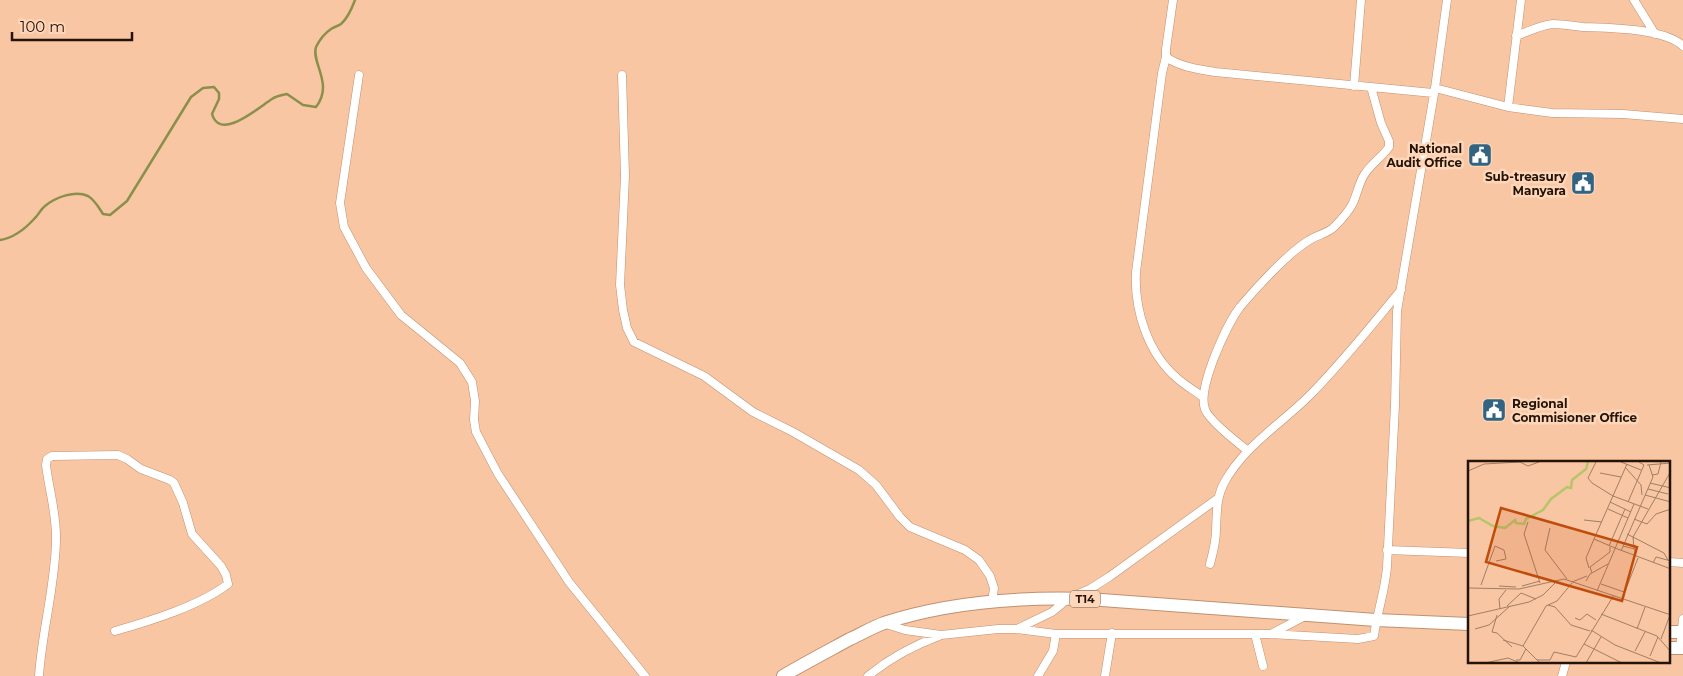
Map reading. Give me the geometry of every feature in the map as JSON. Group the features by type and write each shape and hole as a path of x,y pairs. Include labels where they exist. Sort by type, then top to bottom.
{"highway":[{"name":"T14","path":"784,676 883,623 920,613 992,602 1070,598 1376,620 1468,624"},
{"name":"T14","path":"1402,621 1468,633"}],"street":[{"path":"1173,0 1136,272 1136,299 1144,327 1156,354 1177,379 1203,397"},
{"path":"1354,86 1361,0"},
{"path":"883,623 905,630 941,635 985,630 1017,629 1056,634 1270,634 1366,638 1374,636 1385,583 1395,405 1396,329 1447,0"},
{"path":"1508,107 1521,0"},
{"path":"1634,0 1655,34"},
{"path":"1516,36 1553,24 1622,29 1655,34 1677,40 1683,46"},
{"path":"1166,57 1186,66 1215,72 1371,88 1434,91 1508,107 1552,113 1623,114 1683,119"},
{"path":"359,75 340,203 344,227 366,268 401,315 460,363 472,382 476,432 498,474 569,582 645,676"},
{"path":"622,75 626,176 620,285 627,328 634,342 704,376 753,412 859,470 876,485 910,527 965,550 979,560 990,576 994,588 992,602"},
{"path":"1248,451 1205,410 1203,397 1205,384 1216,354 1239,309 1260,285 1292,254 1308,241 1328,232 1338,223 1352,205 1368,169 1389,147 1389,141 1381,124 1371,88"},
{"path":"1210,564 1216,531 1218,499 1224,482 1248,451 1308,397 1332,372 1401,289"},
{"path":"39,676 42,644 52,586 56,541 54,513 46,465 47,459 52,456 118,456 127,459 141,470 170,480 178,490 192,534 221,566 226,576 228,584 219,591 167,615 115,632"},
{"path":"1017,629 1052,612 1070,598 1090,589 1109,577 1218,499"},
{"path":"1387,550 1468,553"},
{"path":"1670,562 1683,563"},
{"path":"1270,634 1307,615"},
{"path":"1677,648 1678,632 1683,619"},
{"path":"1105,676 1112,633"},
{"path":"1038,676 1053,651 1056,634"},
{"path":"1254,634 1263,666"},
{"path":"868,676 901,652 941,635"}],"waterway":[{"path":"0,240 19,232 45,206 66,195 83,194 88,196 95,202 103,214 110,215 127,201 191,97 203,88 214,87 219,93 219,99 212,114 216,122 223,125 240,120 274,98 287,94 303,105 316,107 323,90 323,82 316,60 316,47 332,28 343,22 350,13 355,0"}],"place":[{"name":"National Audit Office","path":"1480,155"},
{"name":"Sub-treasury Manyara","path":"1583,183"},
{"name":"Regional Commisioner Office","path":"1494,410"}]}
